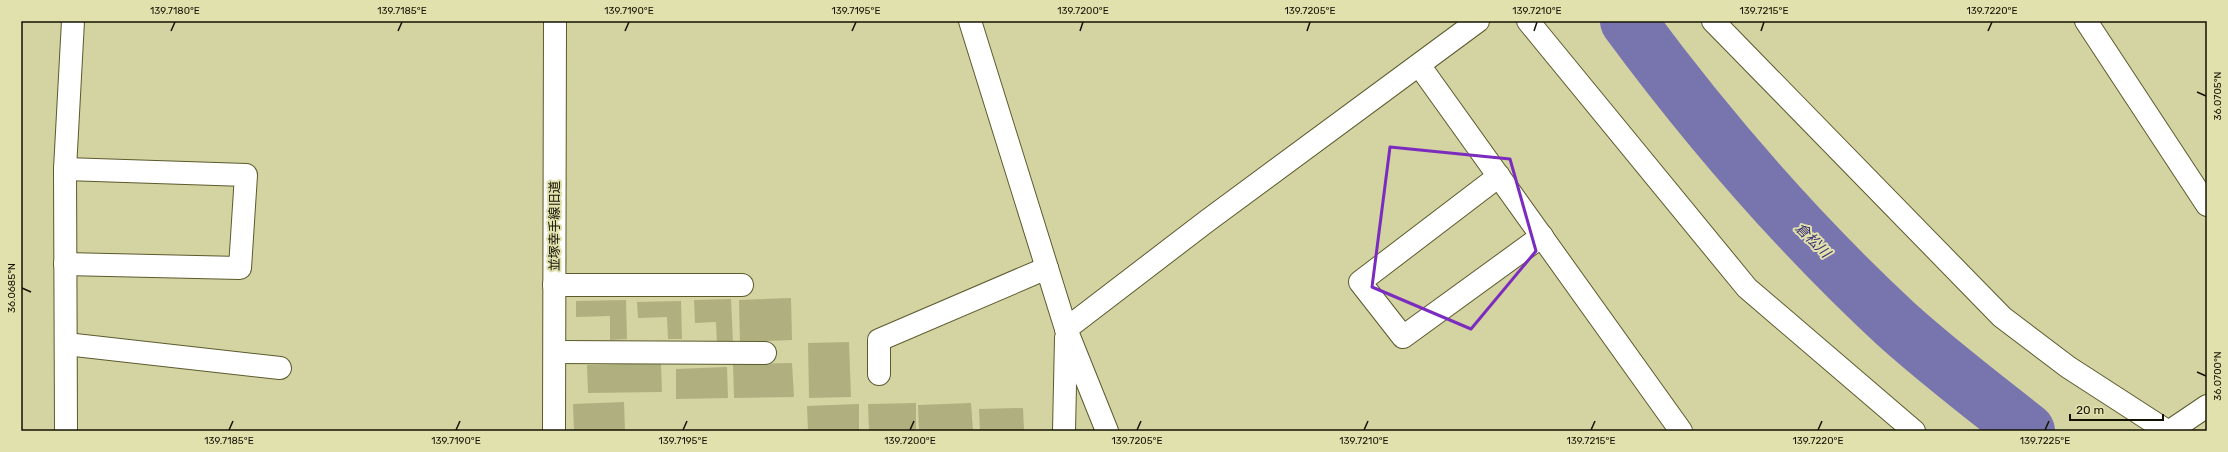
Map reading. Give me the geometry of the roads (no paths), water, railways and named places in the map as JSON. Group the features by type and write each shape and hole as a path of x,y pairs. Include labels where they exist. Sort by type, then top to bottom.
{"street":[{"path":"66,431 65,168 72,21"},
{"path":"970,21 1066,329 1107,431"},
{"path":"1066,329 1207,221 1478,21"},
{"path":"1528,21 1747,288 1914,431"},
{"path":"1713,21 2002,317 2068,367 2169,431 2207,406"},
{"path":"2086,21 2207,205"},
{"name":"並塚幸手線旧道","path":"554,431 554,285 558,22"},
{"path":"1419,65 1681,431"},
{"path":"65,168 246,175 240,268 65,264"},
{"path":"1499,176 1360,282 1403,337 1542,236"},
{"path":"879,374 879,340 1047,268"},
{"path":"554,285 742,285"},
{"path":"1064,431 1066,329"},
{"path":"66,344 280,368"},
{"path":"555,352 765,353"}],"waterway":[{"name":"倉松川","path":"1628,21 1689,101 1755,178 1824,253 1896,324 1961,379 2027,431"}]}
